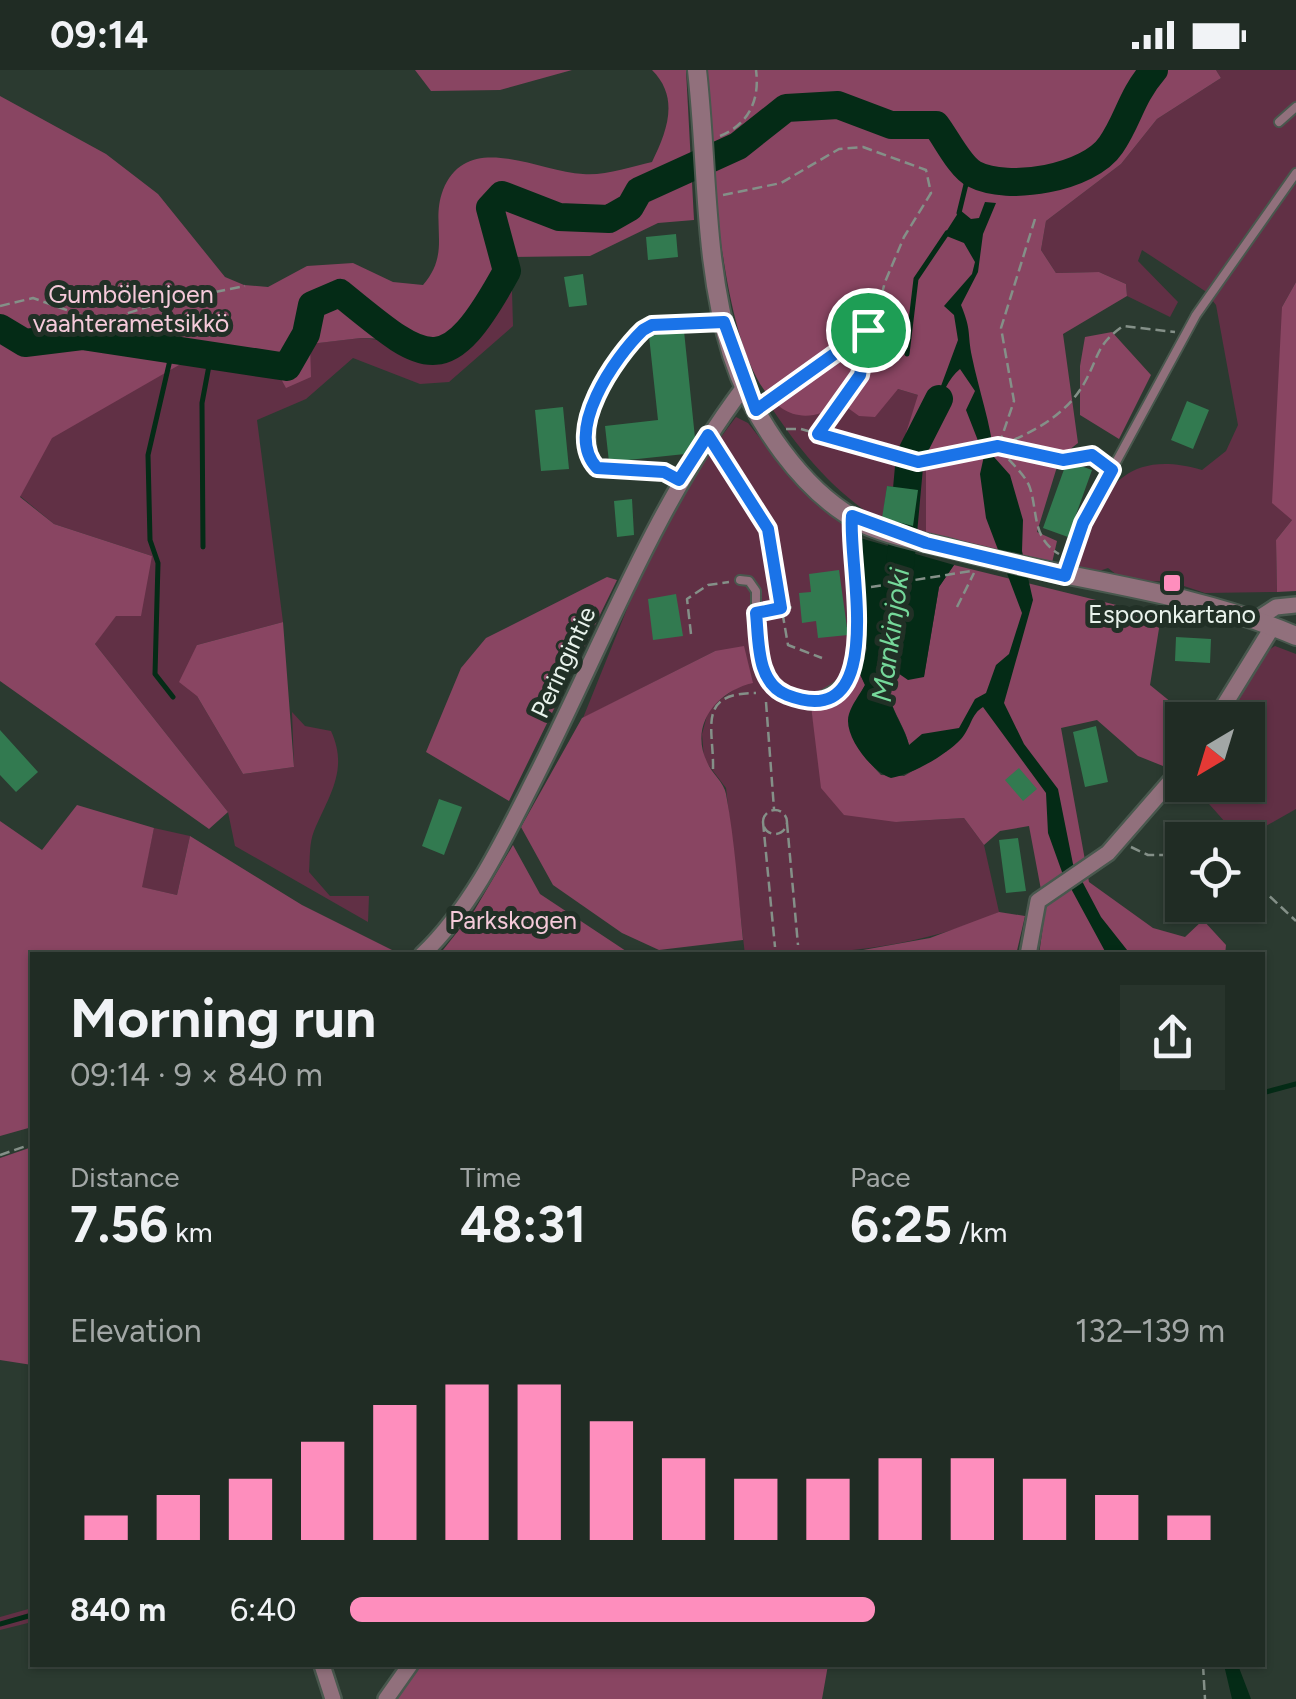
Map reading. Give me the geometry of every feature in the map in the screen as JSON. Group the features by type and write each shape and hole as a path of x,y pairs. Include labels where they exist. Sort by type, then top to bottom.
{"street":[{"path":"697,70 705,143 708,237 724,322 744,387 756,410 824,496 878,529 997,561 1265,623 1296,636"},
{"name":"Peringintie","path":"425,952 463,909 510,826 679,480 744,387"},
{"path":"1225,702 1265,623 1276,608 1296,604"},
{"path":"1029,952 1038,901 1120,839 1165,787"},
{"path":"323,1667 333,1699"},
{"path":"386,1699 409,1667"}],"lane":[{"path":"1279,122 1296,107"},
{"path":"1065,576 1083,523 1186,333 1296,173"},
{"path":"679,480 664,472 606,471 592,462 590,416 597,388 633,340 652,325 724,322"},
{"path":"740,580 749,581 756,591 764,674 772,686 787,695 820,700 848,678 860,645 852,573 852,516"}],"path":[{"path":"705,143 734,130 751,113 758,88 756,70"},
{"path":"707,197 781,184 839,149 863,148 926,170 932,193 904,237 868,330 860,375 818,434"},
{"path":"998,446 1014,400 1002,328 1036,219"},
{"path":"0,306 33,298 103,323 138,307 168,305 244,286"},
{"path":"769,429 818,434 918,462 998,446 1044,428 1085,381 1102,341 1123,326 1186,333"},
{"path":"756,410 868,330"},
{"path":"708,435 768,529 788,645 822,658"},
{"path":"998,446 1063,460 1092,455 1112,470"},
{"path":"998,446 1030,486 1032,517 1048,547"},
{"path":"872,586 976,570 957,607"},
{"path":"691,634 687,600 708,585 740,580"},
{"path":"756,613 793,606"},
{"path":"762,822 774,810 766,702 772,686"},
{"path":"713,769 709,742 713,709 727,696 756,693"},
{"path":"774,810 784,813 787,823 798,945"},
{"path":"762,822 768,832 776,834 787,823"},
{"path":"762,822 774,947"},
{"path":"1120,839 1148,855 1165,855"},
{"path":"1265,892 1296,921"},
{"path":"0,1154 30,1145"},
{"path":"1203,1667 1205,1699"}],"green space":[{"path":"415,70 572,70 500,90 431,91"},
{"name":"Gumbölenjoen vaahterametsikkö","path":"652,70 686,70 694,220 658,223 590,256 511,257 464,324 441,341 361,338 310,344 311,377 286,388 273,364 231,355 179,365 52,438 20,497 54,524 152,556 141,616 116,616 95,644 228,812 209,829 0,681 0,96 106,154 158,194 225,277 244,285 268,287 307,266 353,263 393,282 423,285 437,261 443,190 454,172 469,161 506,158 591,174 652,162 666,127 668,103 661,81"},
{"path":"705,70 1216,70 1221,78 1157,119 1121,164 1046,221 1041,250 1056,273 1099,272 1126,284 1127,296 1063,334 1078,443 1060,457 1037,532 1057,541 1052,563 926,537 926,451 906,433 918,395 898,389 875,417 859,416 841,403 799,415 767,394 745,350 729,289"},
{"path":"1216,70 1296,70 1296,282 1282,307 1292,520 1276,540 1277,592 1205,593 1169,581 1126,582 1108,568 1088,575 1073,571 1091,522 1114,485 1149,465 1173,464 1202,470 1226,451 1238,425 1216,305 1205,291 1142,250 1138,261 1178,302 1170,317 1127,296 1126,284 1099,272 1056,273 1041,250 1046,221 1121,164 1157,119 1221,78"},
{"name":"Gumbölenjoen vaahterametsikkö","path":"0,162 217,274 309,344 361,338 416,344 497,281 511,257 513,326 449,382 420,384 353,358 306,399 257,420 283,622 197,645 197,696 243,774 294,767 292,712 305,726 331,731 337,770 312,836 309,872 330,896 369,896 368,922 235,846 228,812 95,644 152,556 54,524 20,496 51,438"},
{"path":"1296,282 1296,591 1277,592 1276,540 1292,520 1272,503 1282,307"},
{"path":"1112,332 1151,375 1119,439 1080,415 1080,366 1085,337"},
{"path":"898,389 918,395 926,451 926,537 913,526 918,490 887,486 882,522 815,465 762,393 777,405 841,403 851,407"},
{"path":"736,417 748,423 796,484 860,538 866,613 862,662 852,682 836,698 811,707 816,736 896,822 964,818 984,845 999,912 906,942 821,952 745,952 726,788 704,759 702,734 709,708 739,686 715,651 583,718 650,552 700,465"},
{"path":"954,565 1161,616 1150,685 1171,702 1165,702 1163,766 1138,756 1097,720 1061,728 1089,882 1153,928 1185,937 1205,922 1226,945 1225,952 1039,952 1045,911 1029,826 1000,831 984,845 964,818 896,822 844,815 821,788 811,706 844,694 859,672 865,685 851,722 855,742 881,775 904,776 947,751 909,745 890,697 896,671 924,676 939,587"},
{"path":"607,577 617,580 509,801 426,752 461,668 486,638"},
{"path":"283,622 294,767 243,774 197,696 179,682 197,645"},
{"path":"744,646 753,683 718,702 704,723 702,735 707,762 726,794 743,940 659,950 622,933 553,885 521,827 582,718 715,651"},
{"path":"1275,646 1296,654 1296,809 1265,826 1265,822 1225,822 1207,802 1265,802 1265,702 1235,702 1266,652"},
{"path":"77,805 154,828 142,887 177,895 190,836 302,905 396,952 30,952 30,1128 0,1136 0,821 42,850"},
{"path":"154,828 190,836 177,895 141,887"},
{"name":"Parkskogen","path":"513,845 540,894 627,952 441,952 474,911"},
{"path":"999,912 1025,916 1017,952 852,952 930,938"},
{"path":"30,1148 30,1365 0,1360 0,1158"},
{"path":"30,1609 30,1622 0,1630 0,1617"},
{"path":"413,1667 828,1667 822,1699 390,1699"}],"water":[{"path":"985,202 996,203 983,234 978,272 961,305 994,457 1010,475 1023,520 1022,551 1033,600 1004,703 1024,744 1058,789 1073,864 1101,917 1129,952 1105,952 1062,872 1048,833 1046,793 983,707 961,739 947,751 919,768 891,778 860,752 848,723 850,710 865,685 859,672 867,649 860,538 954,565 939,587 924,677 908,680 895,671 890,680 890,698 909,745 922,734 959,728 975,699 986,693 996,665 1009,654 1022,613 986,518 980,474 984,456 966,410 975,391 960,369 941,398 921,455 917,451 958,340 954,315 944,306 972,274 975,262 964,243 944,235 960,210 971,219 979,218"},
{"path":"1224,1667 1239,1667 1251,1699 1232,1699"}],"building":[{"path":"676,234 678,257 648,260 646,237"},
{"path":"583,274 587,305 569,307 564,277"},
{"path":"684,331 695,438 685,454 609,462 605,426 658,420 649,336"},
{"path":"1187,401 1209,410 1193,449 1171,440"},
{"path":"563,407 569,469 541,471 535,410"},
{"path":"1067,461 1092,470 1068,537 1043,528"},
{"path":"887,486 918,490 913,526 882,518"},
{"path":"632,499 634,535 617,537 614,501"},
{"path":"839,570 848,635 818,638 816,621 802,623 799,593 811,592 809,574"},
{"path":"676,594 683,636 653,640 648,599"},
{"path":"1176,637 1211,639 1210,663 1175,661"},
{"path":"1096,726 1108,782 1085,787 1073,732"},
{"path":"0,730 38,772 16,792 0,775"},
{"path":"1019,768 1037,789 1023,801 1005,780"},
{"path":"439,799 462,807 444,855 422,846"},
{"path":"1018,838 1026,891 1006,893 999,840"}],"waterway":[{"path":"0,328 25,343 82,336 287,367 306,334 312,305 340,293 394,335 415,347 433,351 450,346 467,332 507,271 490,208 502,195 559,217 609,219 630,207 639,191 738,146 786,108 838,105 891,125 936,125 974,174 1007,182 1047,179 1085,166 1111,145 1154,70"},
{"path":"959,213 969,172"},
{"path":"907,354 916,279 947,233"},
{"path":"173,347 148,455 150,540 158,563 155,674 173,697"},
{"path":"203,547 202,403 211,355"},
{"name":"Mankinjoki","path":"898,588 910,456 939,399"},
{"path":"1265,1092 1296,1084"},
{"path":"0,1624 30,1616"}],"place":[{"name":"Espoonkartano","path":"1172,583"}],"route":[{"path":"724,322 731,353 756,410 868,330 860,375 818,434 918,462 998,446 1063,460 1092,455 1112,470 1083,523 1065,576 926,543 864,524 852,516 852,573 860,645 856,662 833,694 820,700 806,700 775,689 764,674 756,613 781,608 768,529 722,452 708,435 679,480 664,472 606,471 592,462 590,416 597,388 633,340 652,325 724,322"}]}
